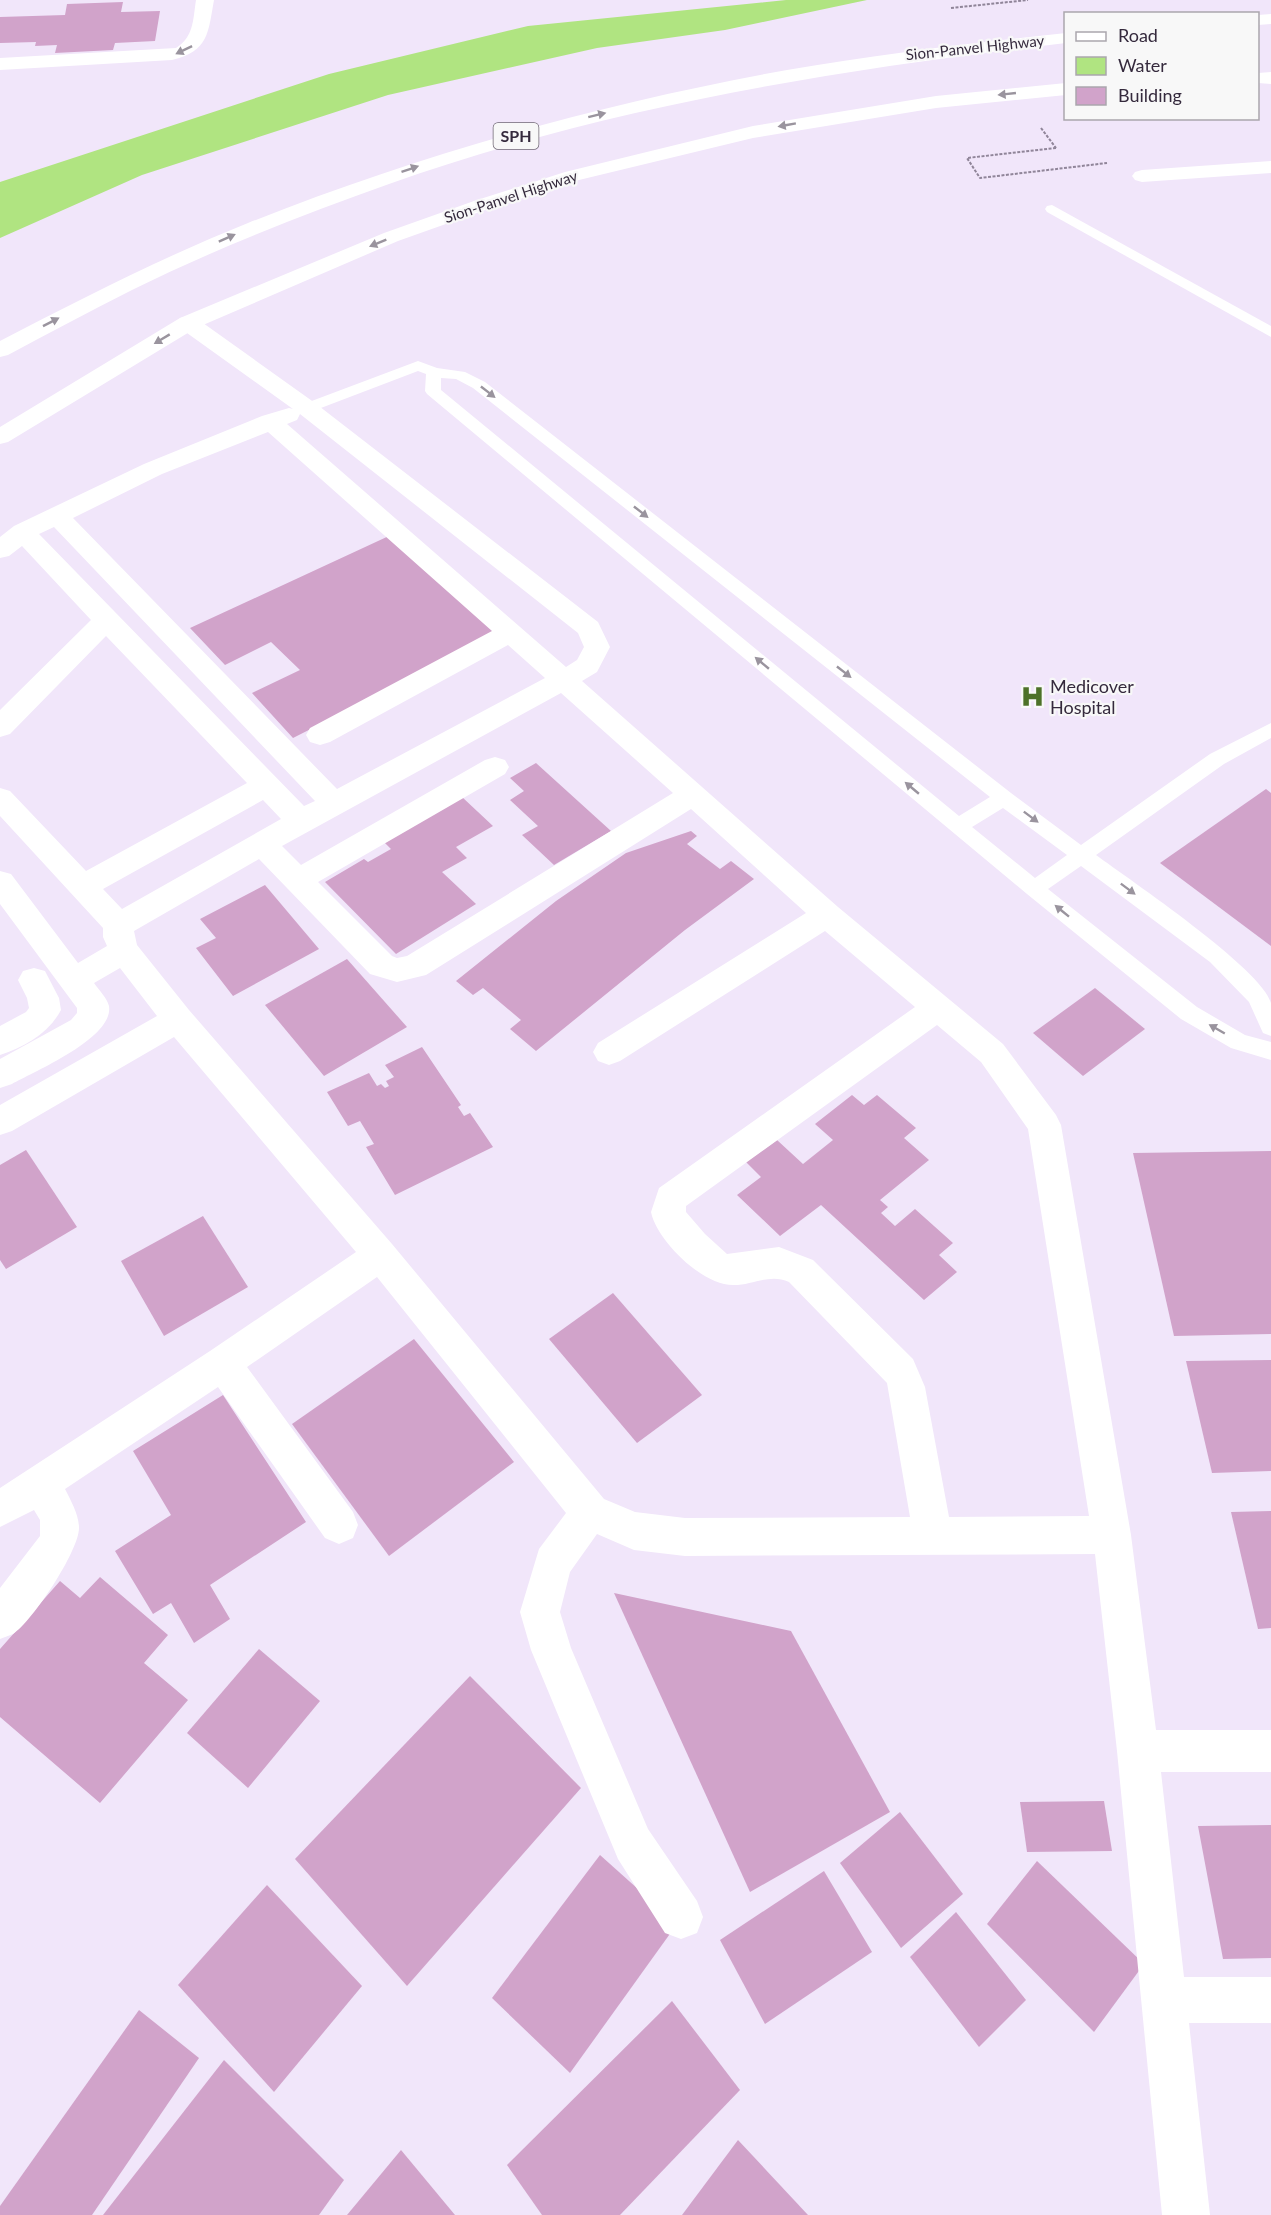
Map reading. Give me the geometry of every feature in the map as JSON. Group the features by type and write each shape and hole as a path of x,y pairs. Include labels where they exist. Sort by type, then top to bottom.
{"main road":[{"path":"0,64 172,55 187,51 196,42 205,0"},
{"name":"Sion-Panvel Highway","path":"0,351 143,276 239,233 334,195 430,162 524,134 619,110 806,71 901,56 1064,38"},
{"name":"Sion-Panvel Highway","path":"0,437 188,323 391,237 481,205 594,170 753,132 844,115 936,102 1064,89"},
{"path":"1142,176 1271,167"},
{"path":"75,979 122,938 263,845 334,803 588,666 597,647 589,628 308,408 188,323"},
{"path":"0,550 23,532 153,469 270,421 308,408"},
{"path":"270,421 693,794 826,915 992,1053 1044,1125 1112,1535 1138,1751 1186,2215"},
{"path":"57,516 334,803"},
{"path":"23,532 265,786 302,821"},
{"path":"0,727 106,620"},
{"path":"294,762 334,735 510,633"},
{"path":"298,880 495,767"},
{"path":"83,886 265,786"},
{"path":"263,845 381,965 397,970 415,966 693,794"},
{"path":"0,798 83,886 178,1019 380,1255 590,1512 634,1531 685,1538 1112,1535"},
{"path":"0,882 75,979 93,1006 92,1017 82,1029 0,1075"},
{"path":"609,1052 826,915"},
{"path":"0,1042 37,1021 45,1010 43,998 34,980"},
{"path":"933,1536 907,1387 900,1371 801,1271 789,1263 771,1262 733,1269 720,1268 710,1262 670,1219 668,1209 670,1198 939,1007"},
{"path":"0,1121 178,1019"},
{"path":"0,1508 223,1364 380,1255"},
{"path":"223,1364 339,1525"},
{"path":"0,1619 48,1561 61,1528 54,1506 39,1484"},
{"path":"590,1512 553,1563 540,1612 551,1650 633,1844 681,1917"},
{"path":"1138,1751 1271,1751"},
{"path":"1164,2000 1271,2000"}],"lane":[{"path":"1052,208 1271,332"},
{"path":"308,408 418,366 426,367 434,372 460,375 479,385 1004,798 1217,956 1257,997 1271,1027"},
{"path":"434,372 433,391 1034,889 1189,1013 1239,1042 1271,1051"},
{"path":"1034,889 1217,759 1271,730"},
{"path":"958,826 1004,798"}],"path":[{"path":"951,8 1028,0"},
{"path":"1056,148 967,158 980,178 1115,162 1142,176"}],"water":[{"path":"786,0 867,0 725,30 597,48 388,95 142,175 0,238 0,182 329,74 528,26"}],"building":[{"path":"123,2 121,12 160,11 155,41 115,43 113,50 55,53 57,45 35,46 36,42 0,43 0,17 65,15 67,4"},
{"path":"391,535 500,633 293,738 252,693 300,670 271,642 225,665 190,628"},
{"path":"536,763 611,831 554,865 522,835 538,826 510,800 524,791 510,778"},
{"path":"1266,789 1271,793 1271,946 1160,863"},
{"path":"462,797 493,826 456,847 467,858 442,872 476,904 396,954 325,882 364,859 368,862 391,849 384,842"},
{"path":"691,831 697,836 687,844 720,869 731,861 754,879 685,930 536,1051 510,1029 521,1020 483,988 473,995 456,981 556,901 626,853"},
{"path":"265,885 319,949 233,996 196,948 216,938 200,919"},
{"path":"347,959 407,1027 324,1076 265,1005"},
{"path":"1095,988 1145,1029 1083,1076 1033,1033"},
{"path":"422,1047 461,1105 458,1107 464,1116 470,1113 493,1147 395,1195 366,1147 374,1144 360,1121 348,1126 327,1092 369,1073 377,1086 381,1084 385,1088 389,1086 386,1081 394,1077 385,1065"},
{"path":"852,1095 864,1105 877,1095 916,1128 904,1138 929,1160 880,1200 888,1207 881,1213 895,1226 915,1209 953,1243 939,1255 957,1272 924,1300 821,1205 780,1236 737,1195 761,1177 746,1162 777,1140 803,1164 833,1140 815,1124"},
{"path":"26,1150 77,1227 6,1269 0,1260 0,1165"},
{"path":"1271,1151 1271,1334 1174,1336 1133,1153"},
{"path":"203,1216 248,1287 164,1336 121,1261"},
{"path":"613,1293 702,1395 637,1443 549,1339"},
{"path":"414,1339 514,1462 389,1556 292,1424"},
{"path":"1271,1360 1271,1471 1212,1473 1186,1361"},
{"path":"223,1395 306,1522 210,1585 230,1619 194,1643 171,1603 153,1614 115,1551 171,1515 133,1451"},
{"path":"1271,1511 1271,1628 1258,1629 1231,1512"},
{"path":"100,1577 168,1635 144,1663 188,1700 100,1803 0,1717 0,1649 60,1581 80,1598"},
{"path":"614,1593 791,1631 890,1812 750,1892"},
{"path":"259,1649 320,1701 248,1788 187,1733"},
{"path":"470,1676 581,1788 407,1986 295,1859"},
{"path":"1104,1801 1112,1851 1027,1852 1020,1802"},
{"path":"900,1812 963,1894 901,1948 840,1863"},
{"path":"1271,1825 1271,1958 1223,1959 1198,1826"},
{"path":"600,1855 677,1924 570,2073 492,1998"},
{"path":"1037,1861 1144,1964 1094,2032 987,1924"},
{"path":"824,1871 872,1952 765,2024 720,1940"},
{"path":"267,1885 362,1986 274,2092 178,1985"},
{"path":"956,1912 1026,2000 979,2047 910,1957"},
{"path":"672,2001 740,2090 620,2215 542,2215 507,2165"},
{"path":"139,2010 199,2058 92,2215 0,2215 0,2206"},
{"path":"224,2060 344,2180 319,2215 103,2215"},
{"path":"738,2140 808,2215 682,2215"},
{"path":"401,2150 455,2215 347,2215"}],"place":[{"name":"Medicover Hospital","path":"1032,697"}]}
